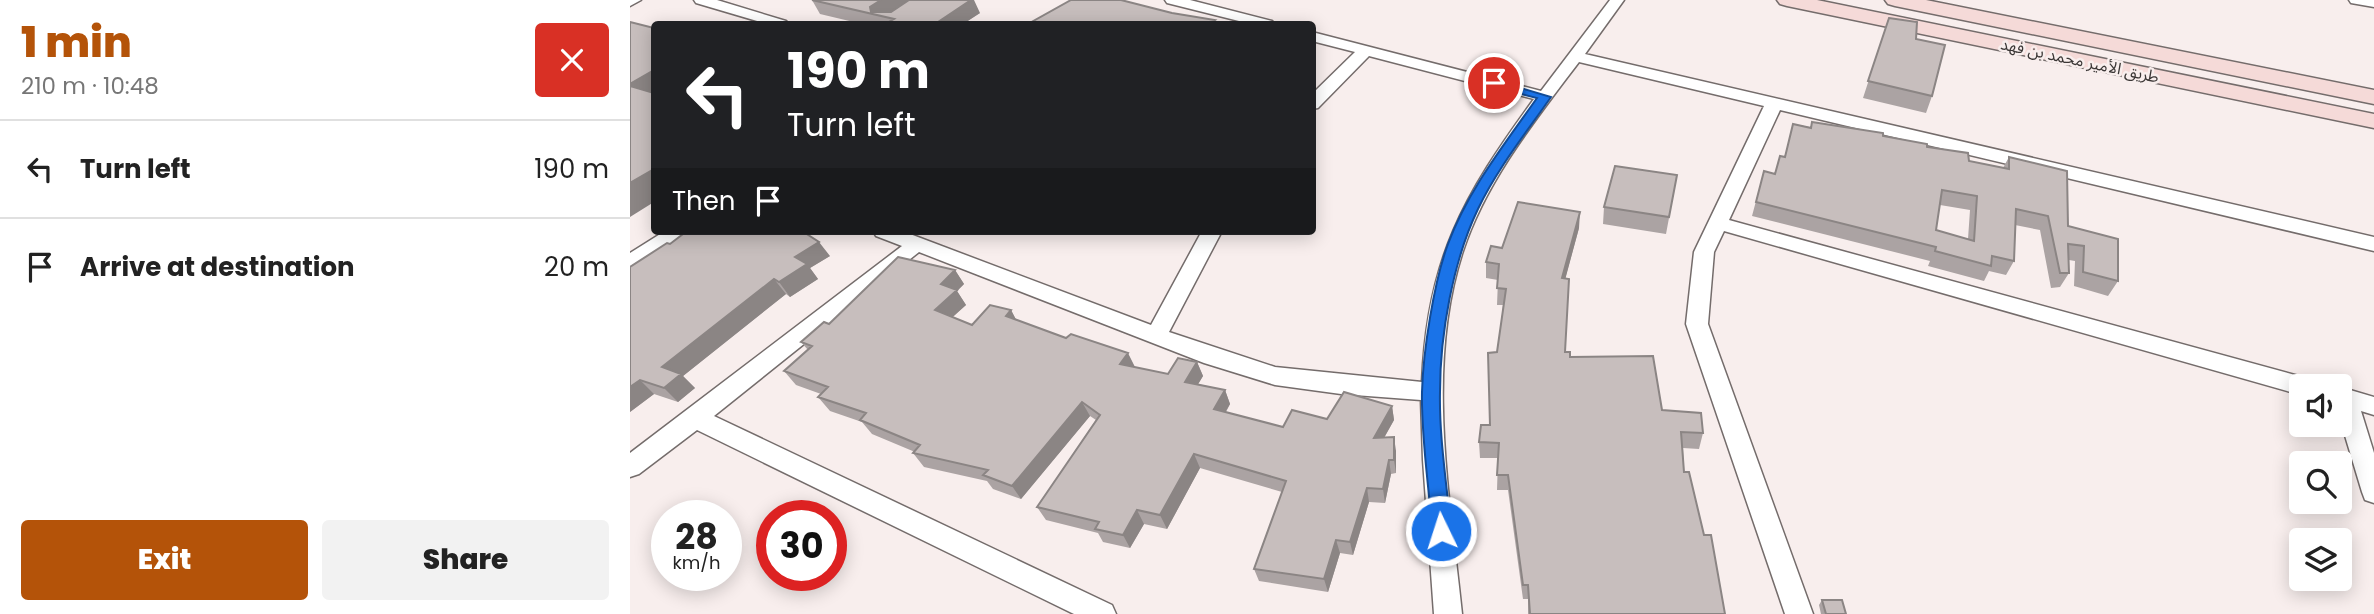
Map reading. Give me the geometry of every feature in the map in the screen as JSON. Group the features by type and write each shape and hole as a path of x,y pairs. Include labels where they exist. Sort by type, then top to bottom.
{"street":[{"path":"701,0 771,21"},
{"path":"1172,0 1255,21"},
{"path":"1448,614 1431,392 1442,296 1454,246 1472,207 1498,163 1617,0"},
{"name":"طريق الأمير محمد بن فهد","path":"1787,0 2374,121"},
{"name":"طريق الأمير محمد بن فهد","path":"1895,0 2374,97"},
{"path":"2357,0 2374,3"},
{"path":"1316,37 1545,97"},
{"path":"1316,100 1366,50"},
{"path":"1576,57 2374,244"},
{"path":"1774,104 1704,253 1697,324 1799,614"},
{"path":"1718,223 2289,382"},
{"path":"630,262 673,235"},
{"path":"1157,335 1210,235"},
{"path":"630,467 695,418 902,236 1212,357 1275,376 1341,385 1431,392"},
{"path":"2352,400 2374,406"},
{"path":"695,418 1102,614"},
{"path":"2352,427 2374,492"}],"building":[{"path":"812,0 881,0 870,7 871,12 891,12 909,0 971,0 940,21 890,21 894,19"},
{"path":"1071,0 1121,0 1172,13 1215,20 1214,21 1033,21"},
{"path":"1889,18 1917,22 1916,39 1945,45 1932,96 1868,81"},
{"path":"630,22 651,27 651,72 630,84"},
{"path":"630,86 651,92 651,171 630,183"},
{"path":"1812,122 1883,133 1883,136 1927,144 1927,147 1968,153 1969,161 2009,169 2009,157 2067,171 2068,226 2118,239 2118,281 2083,272 2084,246 2068,244 2069,273 2060,273 2048,216 2016,209 2014,261 1992,256 1991,266 1935,251 1936,247 1756,202 1764,171 1775,174 1780,156 1785,157 1793,124 1811,128","holes":["1942,190 1977,196 1974,241 1936,230"]},
{"path":"1615,166 1677,175 1669,217 1604,207"},
{"path":"1518,202 1580,212 1562,278 1569,279 1565,352 1570,352 1570,357 1653,356 1662,410 1701,413 1703,433 1681,432 1684,472 1689,472 1704,535 1711,535 1725,614 1530,614 1528,585 1523,585 1508,475 1497,475 1499,443 1479,442 1481,425 1490,425 1488,353 1497,352 1506,289 1497,288 1499,264 1486,262 1491,246 1502,248"},
{"path":"682,235 808,235 819,242 795,257 807,264 779,282 774,279 662,367 681,374 664,388 640,380 630,387 630,267 667,243 670,244"},
{"path":"898,257 955,270 941,284 957,290 935,310 972,325 990,305 1011,310 1006,316 1066,338 1071,334 1128,353 1120,364 1168,374 1178,358 1197,362 1185,382 1225,390 1214,409 1283,427 1292,410 1327,419 1344,392 1392,406 1374,438 1394,437 1394,460 1389,460 1383,489 1367,488 1350,542 1336,540 1324,579 1254,569 1286,481 1194,454 1160,515 1137,510 1123,535 1095,529 1099,522 1037,507 1100,415 1082,402 1012,486 983,475 988,470 913,453 920,445 860,420 866,413 818,397 828,387 784,371 812,346 801,342 824,322 829,324"},
{"path":"1822,600 1842,600 1846,614 1826,614"}],"route":[{"path":"1441,531 1431,392 1442,296 1454,246 1472,207 1498,163 1545,97 1494,83"}]}
